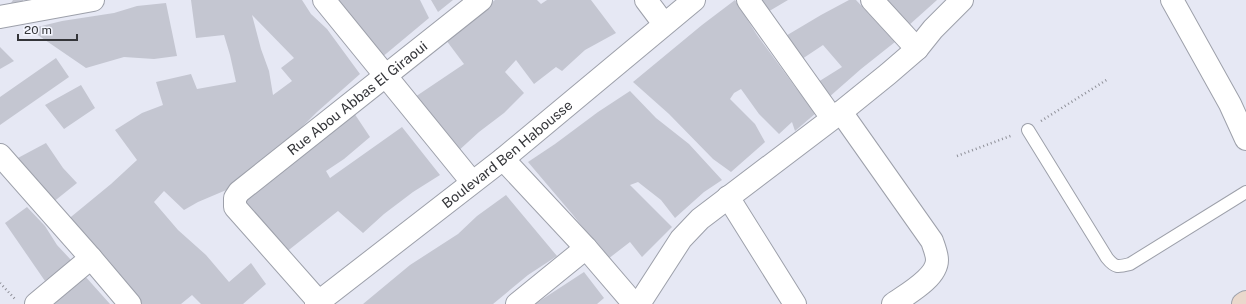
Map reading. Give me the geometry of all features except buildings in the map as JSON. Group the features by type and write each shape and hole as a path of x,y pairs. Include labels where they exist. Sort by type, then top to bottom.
{"street":[{"path":"0,17 93,0"},
{"path":"324,0 472,182"},
{"name":"Rue Abou Abbas El Giraoui","path":"318,303 235,207 236,198 239,192 482,0"},
{"path":"646,0 664,24"},
{"name":"Boulevard Ben Habousse","path":"318,303 503,158 694,0"},
{"path":"748,0 932,241 937,259 932,273 924,282 893,304"},
{"path":"872,0 917,48"},
{"path":"639,304 689,230 700,219 837,115 917,48 933,29 962,0"},
{"path":"1172,0 1230,104 1246,139"},
{"path":"0,155 130,304"},
{"path":"503,158 586,248 634,304"},
{"path":"728,197 795,304"},
{"path":"517,304 586,248"},
{"path":"36,304 91,258"}],"lane":[{"path":"1028,130 1107,258 1113,265 1117,266 1130,264 1246,192"}],"path":[{"path":"0,283 20,304"}]}
